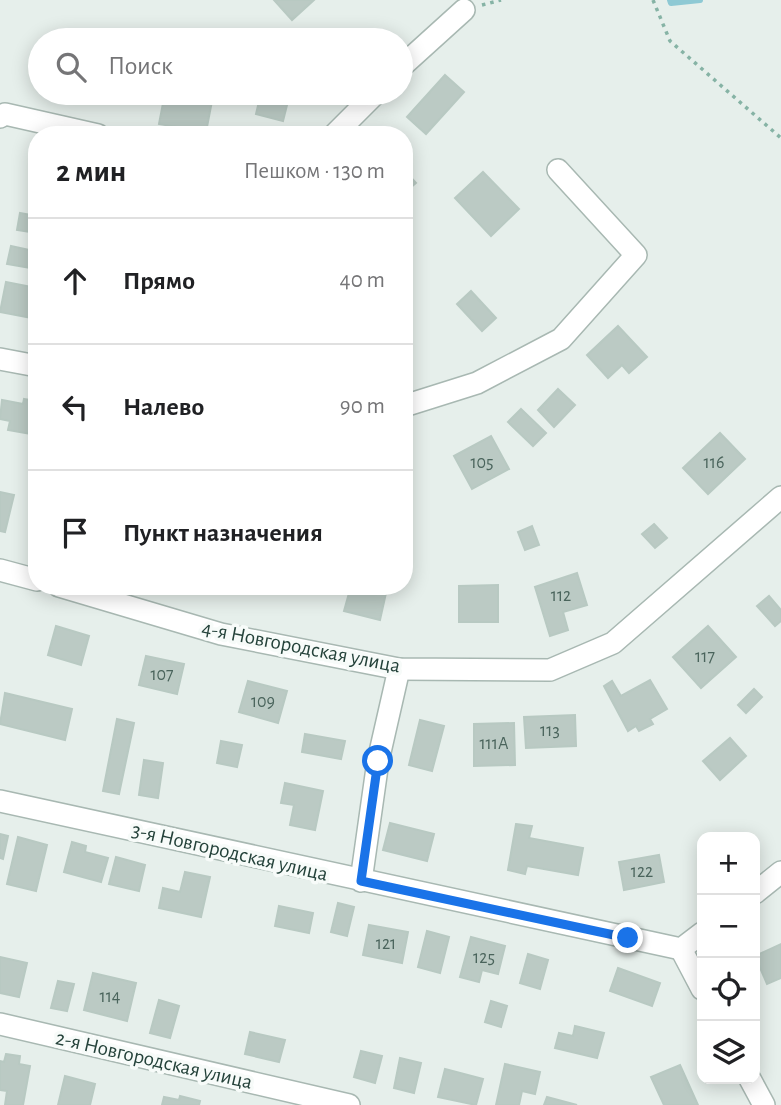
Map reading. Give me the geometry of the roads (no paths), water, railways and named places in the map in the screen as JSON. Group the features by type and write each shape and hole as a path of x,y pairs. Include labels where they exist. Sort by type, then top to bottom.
{"street":[{"path":"413,56 464,10"},
{"path":"343,126 364,105"},
{"path":"0,117 5,114 58,126"},
{"path":"413,403 477,383 561,339 636,255 558,170"},
{"path":"0,359 28,364"},
{"name":"4-я Новгородская улица","path":"89,595 221,634 399,669 550,670 613,643 781,497"},
{"path":"0,570 28,578"},
{"path":"361,881 378,761 399,669"},
{"name":"3-я Новгородская улица","path":"0,801 681,949"},
{"path":"760,889 781,872"},
{"path":"697,937 681,949 697,979"},
{"name":"2-я Новгородская улица","path":"0,1024 349,1105"},
{"path":"753,1084 764,1105"}],"waterway":[{"path":"670,0 671,3 700,0"}]}
